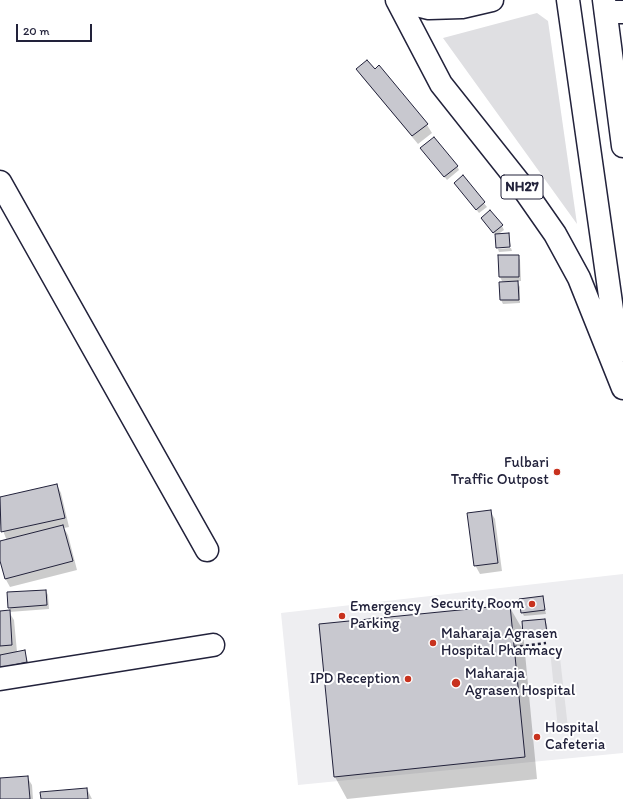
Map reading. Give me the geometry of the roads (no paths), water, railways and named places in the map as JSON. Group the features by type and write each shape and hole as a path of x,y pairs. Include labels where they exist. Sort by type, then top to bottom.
{"main road":[{"name":"NH27","path":"397,0 429,8 462,7 492,0"},
{"name":"NH27","path":"397,0 441,84 518,181 555,234 579,278 623,386"},
{"name":"NH27","path":"568,0 623,386"},
{"path":"611,8 623,146"},
{"path":"0,182 207,550"},
{"path":"0,679 213,645"}],"place":[{"name":"Fulbari Traffic Outpost","path":"557,472"},
{"name":"Security Room","path":"532,604"},
{"name":"Emergency Parking","path":"342,616"},
{"name":"Maharaja Agrasen Hospital Pharmacy","path":"433,643"},
{"name":"IPD Reception","path":"408,679"},
{"name":"Maharaja Agrasen Hospital","path":"456,683"},
{"name":"Hospital Cafeteria","path":"537,737"}]}
